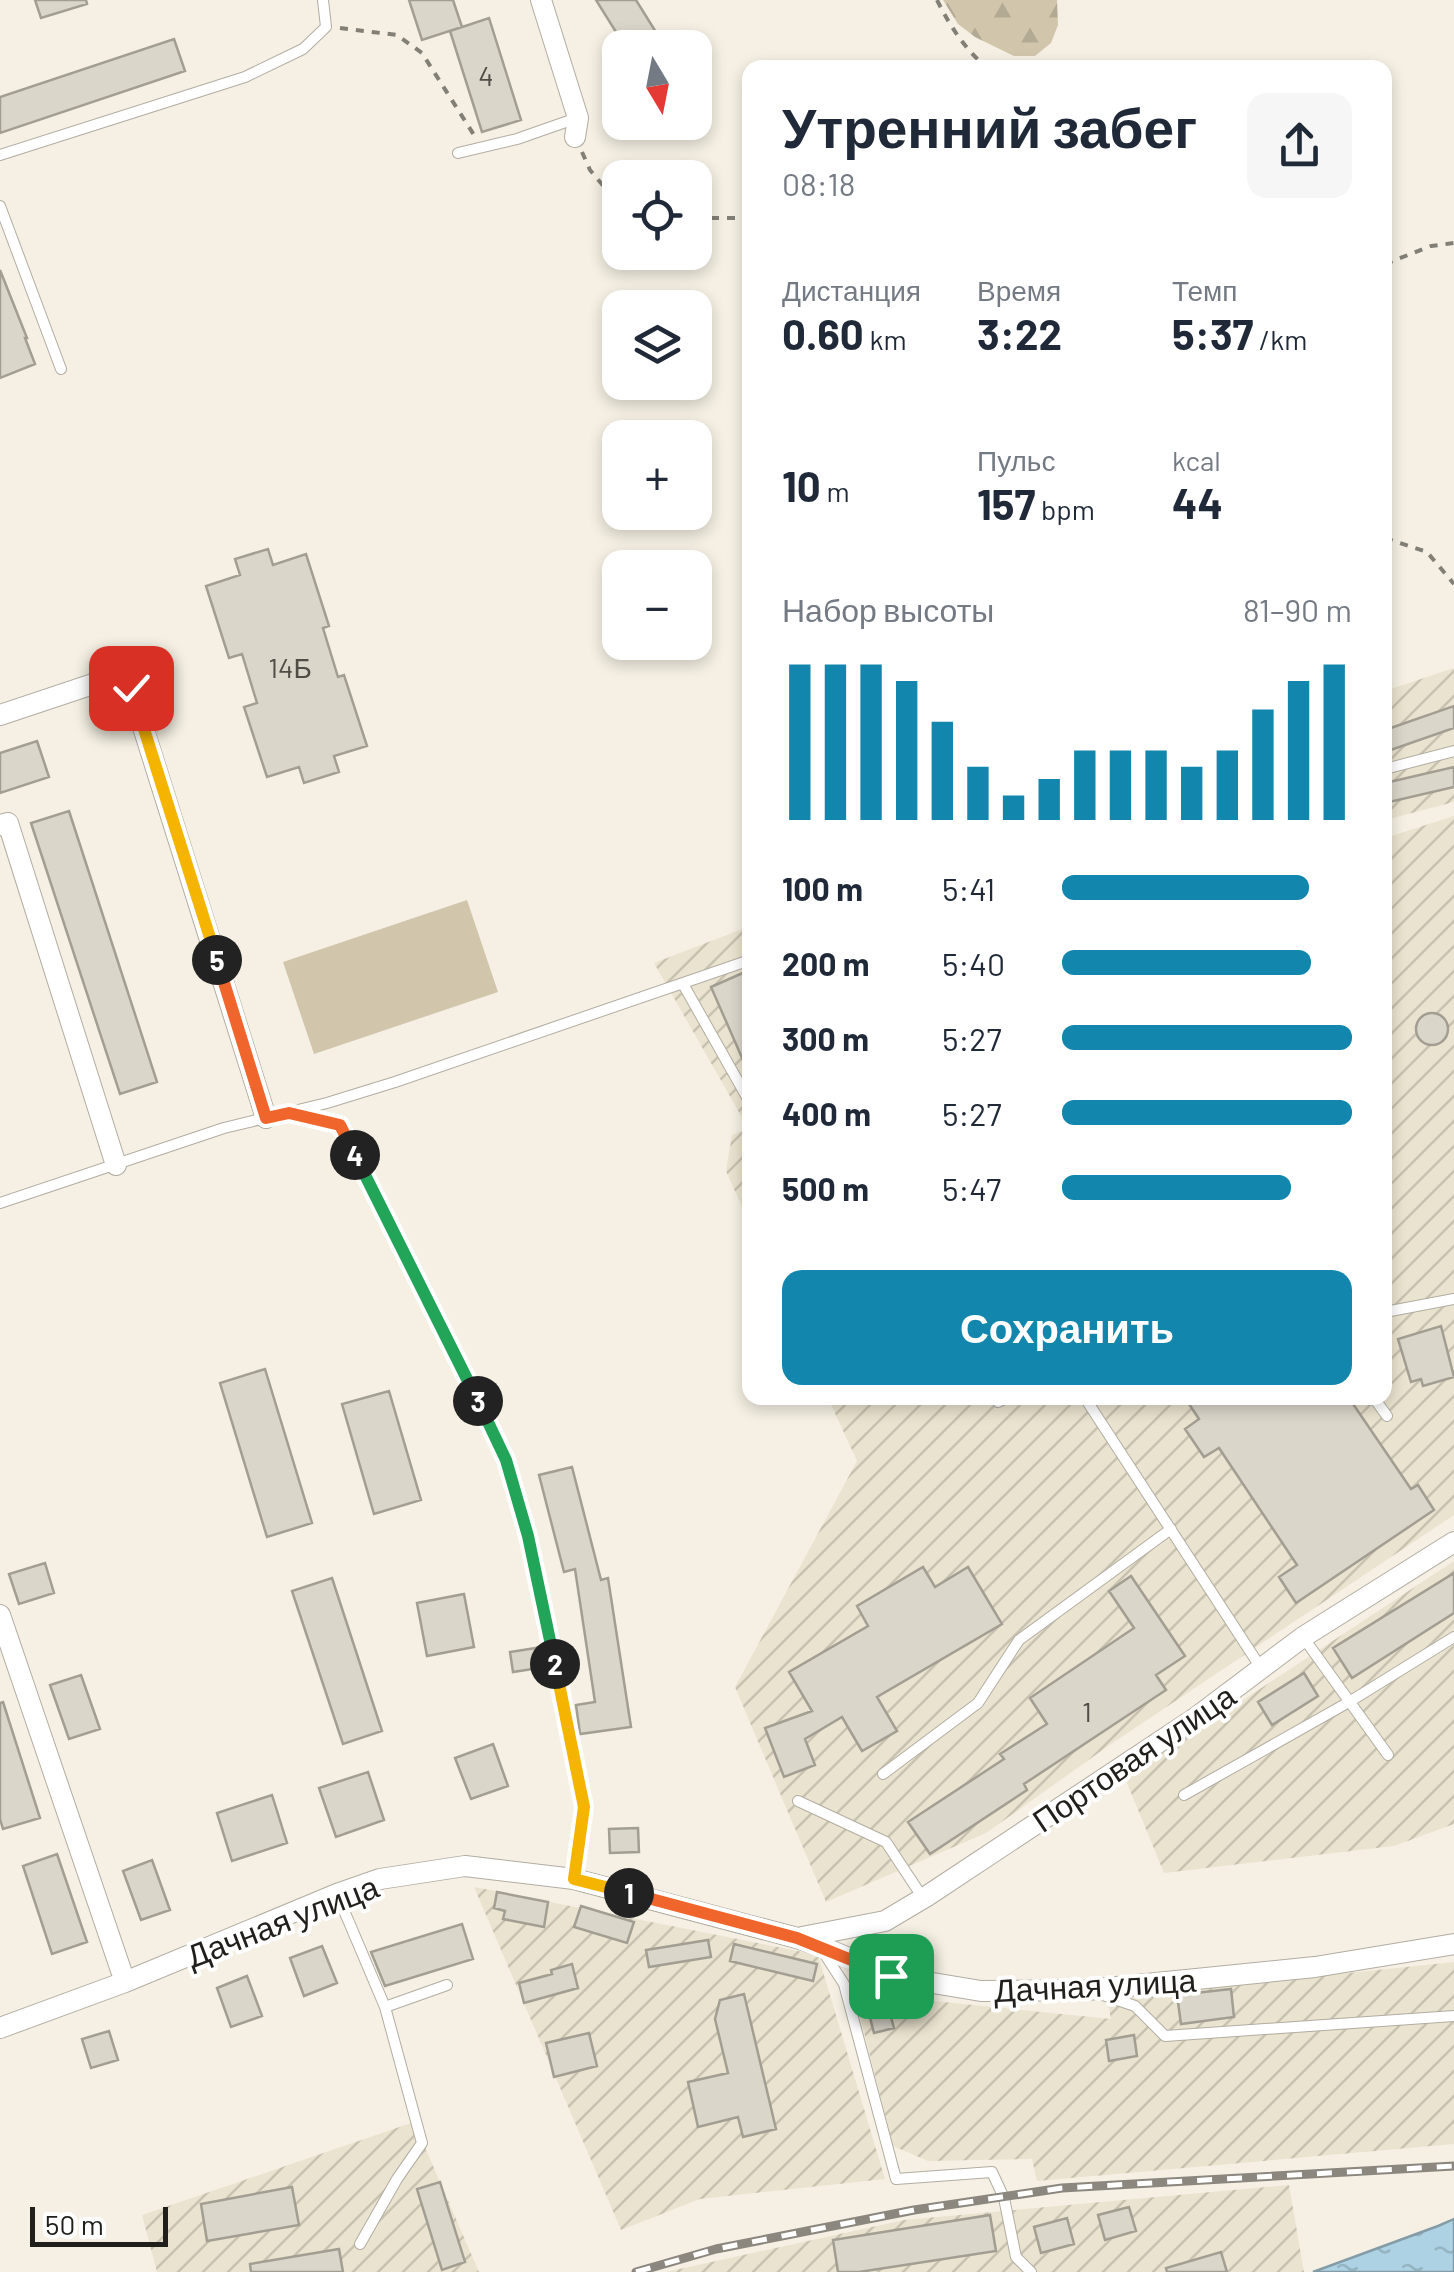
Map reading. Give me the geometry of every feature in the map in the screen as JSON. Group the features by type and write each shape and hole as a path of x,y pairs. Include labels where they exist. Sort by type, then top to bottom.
{"street":[{"path":"541,0 576,127"},
{"path":"0,714 126,673 266,1118"},
{"path":"0,825 8,823 116,1165"},
{"name":"Портовая улица","path":"797,1938 885,1921 1194,1718 1304,1637 1454,1542"},
{"path":"2,1628 125,1982"},
{"name":"Дачная улица","path":"0,2028 380,1879 465,1866 574,1879 797,1938 891,1976 981,1990 1087,1990 1315,1968 1454,1944"}],"lane":[{"path":"0,155 244,77 303,49 326,26 322,0"},
{"path":"458,153 576,127"},
{"path":"0,206 62,370"},
{"path":"1392,767 1454,752"},
{"path":"0,1202 224,1128 327,1104 412,1077 742,965"},
{"path":"682,984 742,1089"},
{"path":"1392,1311 1454,1299"},
{"path":"1090,1405 1261,1668"},
{"path":"1379,1405 1388,1416"},
{"path":"506,1460 528,1536 584,1807 574,1879"},
{"path":"882,1774 978,1703 1019,1640 1172,1529"},
{"path":"1304,1637 1388,1755"},
{"path":"1184,1795 1454,1638"},
{"path":"798,1801 886,1842 923,1898"},
{"path":"337,1894 384,2007 422,2143 360,2244"},
{"path":"818,1945 844,1984 896,2180 992,2172 1004,2198 1016,2257 1031,2272"},
{"path":"384,2007 447,1985"},
{"path":"1087,1990 1134,2006 1165,2036 1454,2016"}],"path":[{"path":"936,0 952,29 977,60"},
{"path":"326,26 398,35 422,53 481,148"},
{"path":"576,127 590,170 602,184"},
{"path":"712,218 742,218"},
{"path":"1392,261 1431,246 1454,244"},
{"path":"1392,540 1426,552 1454,584"},
{"path":"289,1113 340,1125 506,1460"}],"shaded area":[{"path":"1454,668 1454,802 1392,818 1392,689"},
{"path":"1454,816 1454,1515 1111,1744 986,1833 826,1902 735,1687 857,1461 831,1405 1392,1405 1392,836"},
{"path":"742,929 742,1117 654,963"},
{"path":"742,1131 742,1207 726,1171 732,1135"},
{"path":"1454,1561 1454,1824 1394,1846 1164,1873 1125,1778"},
{"path":"474,1887 818,1955 885,2179 700,2199 621,2230"},
{"path":"1454,1962 1454,2144 1037,2181 1032,2159 928,2161 893,2146 854,1993 1111,2019 1108,2003 1137,1995"},
{"path":"414,2122 479,2272 157,2272 142,2215"},
{"path":"1289,2185 1304,2272 666,2272 904,2220"}],"green space":[{"path":"943,0 1057,0 1058,25 1051,43 1035,56 1014,56 958,24"},
{"path":"467,900 498,992 314,1054 283,962"}],"water":[{"path":"1454,2219 1454,2272 1313,2272 1438,2226"}],"building":[{"path":"35,0 86,0 87,4 41,18"},
{"path":"409,0 453,0 462,27 422,40"},
{"path":"596,0 636,0 655,30 615,30"},
{"path":"489,18 521,120 482,132 450,31"},
{"path":"174,39 185,71 0,133 0,97"},
{"path":"0,270 35,364 0,378"},
{"path":"268,549 273,565 306,554 329,626 323,628 338,677 344,675 367,746 334,756 339,772 304,783 299,767 267,777 244,707 257,703 242,654 229,658 206,586 240,575 235,559"},
{"path":"1454,706 1454,728 1392,750 1392,728"},
{"path":"37,741 49,777 0,793 0,753"},
{"path":"1454,767 1454,787 1392,801 1392,781"},
{"path":"69,811 157,1082 120,1094 31,823"},
{"path":"742,973 742,1058 711,987"},
{"path":"1432,1013 1443,1018 1448,1029 1443,1040 1432,1045 1421,1040 1416,1029 1421,1018"},
{"path":"1441,1326 1454,1377 1423,1386 1421,1379 1411,1382 1398,1339"},
{"path":"265,1369 312,1523 267,1537 220,1383"},
{"path":"389,1391 421,1500 374,1514 342,1404"},
{"path":"1190,1405 1354,1405 1411,1489 1418,1485 1434,1510 1296,1603 1279,1577 1297,1565 1219,1448 1204,1457 1185,1429 1199,1419"},
{"path":"572,1467 601,1580 608,1578 631,1727 580,1734 576,1705 595,1702 575,1569 564,1572 539,1475"},
{"path":"45,1563 54,1593 19,1604 9,1574"},
{"path":"923,1567 935,1587 968,1567 1002,1624 877,1697 897,1731 862,1751 842,1717 805,1739 815,1765 784,1777 765,1728 812,1711 789,1672 868,1626 857,1606"},
{"path":"1454,1573 1454,1613 1352,1678 1333,1648"},
{"path":"1131,1576 1185,1656 1156,1675 1166,1690 1024,1784 1027,1790 930,1854 908,1822 1004,1759 1000,1754 1047,1724 1030,1698 1134,1628 1109,1591"},
{"path":"332,1578 382,1731 343,1744 292,1591"},
{"path":"464,1594 474,1647 427,1656 417,1603"},
{"path":"536,1648 539,1668 513,1672 510,1652"},
{"path":"1304,1673 1318,1696 1272,1725 1258,1702"},
{"path":"81,1675 100,1729 69,1739 50,1685"},
{"path":"3,1702 40,1818 3,1829 0,1703"},
{"path":"493,1744 508,1786 471,1799 455,1758"},
{"path":"368,1772 384,1820 336,1837 319,1788"},
{"path":"272,1795 287,1843 232,1861 217,1813"},
{"path":"638,1828 639,1852 610,1853 609,1829"},
{"path":"57,1854 87,1942 52,1954 23,1866"},
{"path":"152,1860 170,1910 141,1920 123,1871"},
{"path":"497,1892 548,1902 544,1927 503,1919 505,1911 494,1908"},
{"path":"581,1906 634,1922 627,1943 574,1927"},
{"path":"462,1924 473,1959 385,1986 371,1952"},
{"path":"708,1940 711,1957 649,1967 646,1950"},
{"path":"734,1944 817,1964 813,1981 730,1961"},
{"path":"322,1946 337,1983 304,1996 290,1958"},
{"path":"572,1964 578,1988 524,2003 519,1983"},
{"path":"247,1976 262,2016 231,2027 217,1988"},
{"path":"880,1986 894,2028 874,2033 863,1991"},
{"path":"1231,1989 1234,2017 1181,2024 1177,1995"},
{"path":"744,1994 776,2129 743,2137 738,2117 698,2127 688,2082 728,2073 715,2019 720,2000"},
{"path":"109,2031 118,2060 91,2068 82,2039"},
{"path":"589,2033 597,2066 554,2077 546,2043"},
{"path":"1134,2035 1137,2056 1109,2061 1106,2040"},
{"path":"440,2182 465,2262 442,2270 417,2189"},
{"path":"292,2187 299,2225 207,2241 201,2204"},
{"path":"1129,2207 1136,2231 1105,2240 1098,2215"},
{"path":"990,2215 996,2251 838,2272 833,2240"},
{"path":"1067,2218 1074,2244 1041,2253 1034,2227"},
{"path":"339,2249 343,2272 251,2272 250,2264"},
{"path":"1221,2252 1227,2272 1167,2272 1166,2268"}],"railway":[{"path":"636,2272 716,2249 914,2210 1062,2188 1454,2166"}],"route":[{"path":"131,688 266,1118 289,1113 340,1125 506,1460 528,1536 584,1807 574,1879 797,1938 891,1976"}]}
